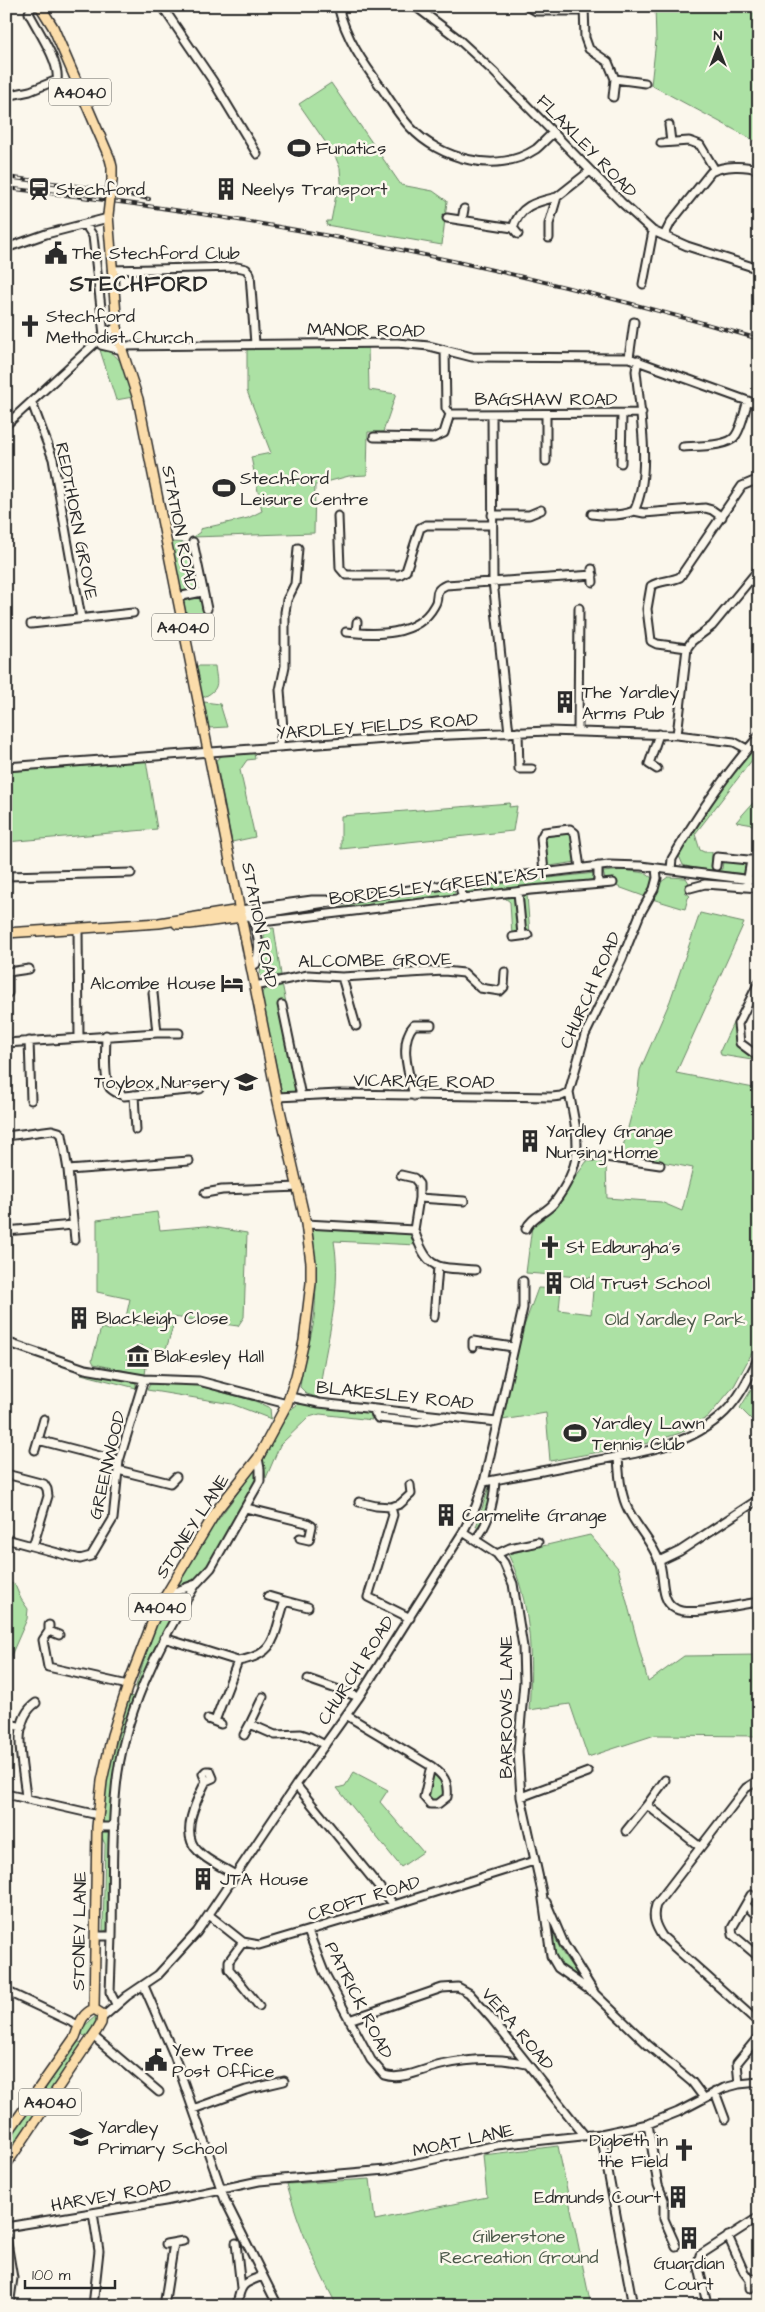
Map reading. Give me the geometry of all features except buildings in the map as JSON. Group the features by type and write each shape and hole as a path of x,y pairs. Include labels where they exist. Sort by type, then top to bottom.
{"main road":[{"name":"STATION ROAD","path":"40,6 53,27 110,158 112,167 108,216 117,327 121,348 138,399 177,597 244,914 251,967 277,1098"},
{"name":"BORDESLEY GREEN EAST","path":"159,922 190,924 244,914"},
{"name":"BORDESLEY GREEN EAST","path":"6,935 244,914"},
{"name":"STONEY LANE","path":"94,2009 98,1814 107,1758 127,1688 152,1623 166,1595 217,1510 258,1458 288,1401 308,1316 311,1262 306,1224 277,1098"},
{"path":"94,2009 100,2011 102,2017"},
{"name":"A4040","path":"6,2135 77,2029 83,2017 94,2009"},
{"name":"CHURCH ROAD","path":"6,2165 93,2037 102,2017"},
{"path":"77,2029 84,2039 93,2037"}],"street":[{"path":"6,96 30,91 55,82 58,74 49,50 29,13 32,6"},
{"path":"162,6 213,81 257,154"},
{"path":"338,6 346,35 376,81 409,127 441,151 476,161 502,161 518,157 535,149 552,133"},
{"name":"FLAXLEY ROAD","path":"415,6 456,37 637,219 653,231 664,236 759,269"},
{"path":"527,6 536,11 584,8 585,38 589,49 608,62 615,78 613,97"},
{"path":"615,78 645,82"},
{"path":"669,125 671,142"},
{"path":"661,143 689,141 700,145 715,170"},
{"path":"664,236 671,222 708,175 715,170 738,167 759,170"},
{"path":"513,228 520,213 526,206 557,197 590,171"},
{"path":"549,238 549,224 557,197"},
{"path":"462,220 464,208"},
{"path":"6,248 108,216"},
{"path":"447,218 513,228 518,234"},
{"path":"85,224 93,236 102,344 121,348"},
{"path":"643,284 653,231"},
{"path":"112,270 236,267 246,269 250,274 255,344"},
{"path":"629,358 634,322"},
{"path":"6,425 101,338 117,327"},
{"name":"MANOR ROAD","path":"121,348 255,344 397,343 429,346 472,357 629,358 759,405"},
{"path":"374,437 440,436 447,429 450,414 446,408 445,350"},
{"path":"634,511 639,502 643,477 642,414 636,371 638,360"},
{"path":"683,447 725,443 732,440 736,436 748,401"},
{"name":"REDTHORN GROVE","path":"32,403 53,459 81,618"},
{"name":"BAGSHAW ROAD","path":"450,414 642,414"},
{"path":"492,414 491,524 493,581 509,733"},
{"path":"621,463 622,414"},
{"path":"546,415 546,461"},
{"path":"687,648 657,644 652,641 648,626 648,594 651,586 657,582 672,581 680,577 742,486 759,481"},
{"path":"592,514 606,516 634,511 644,513 706,508 722,517"},
{"path":"492,516 529,515 542,510"},
{"path":"338,516 340,568 346,575 399,575 406,571 420,528 426,526 491,524"},
{"path":"193,542 207,609"},
{"path":"279,747 282,729 280,690 285,666 287,600 295,584 298,548"},
{"path":"677,735 687,648 692,641 712,626 759,569"},
{"path":"346,632 379,635 405,629 422,619 430,611 435,605 436,593 439,588 446,585 593,575"},
{"path":"177,597 202,592"},
{"path":"578,731 579,608"},
{"path":"31,624 133,613"},
{"path":"356,633 357,622"},
{"name":"YARDLEY FIELDS ROAD","path":"6,767 209,751 518,732 578,731 677,735 734,742 747,749"},
{"path":"518,732 519,769 532,769"},
{"path":"657,769 649,764 659,734"},
{"path":"671,869 672,859 706,802 759,736"},
{"name":"BORDESLEY GREEN EAST","path":"544,873 541,838 544,832 570,829 575,833 580,868"},
{"path":"716,866 717,857 755,861 747,883"},
{"path":"598,866 598,883"},
{"name":"BORDESLEY GREEN EAST","path":"244,914 312,900 338,900 598,866 671,869 747,883"},
{"name":"CHURCH ROAD","path":"526,1229 528,1224 553,1204 573,1170 578,1152 569,1092 585,1035 622,960 640,914 654,889 657,878 656,868"},
{"path":"6,876 131,873"},
{"path":"690,888 705,884 759,881"},
{"path":"459,883 463,899"},
{"name":"BORDESLEY GREEN EAST","path":"270,921 598,883 613,883"},
{"path":"747,883 759,888"},
{"path":"513,937 525,935 518,892"},
{"name":"BORDESLEY GREEN EAST","path":"244,914 320,906 338,900"},
{"path":"78,929 79,1038"},
{"path":"6,994 8,993 8,972 29,969"},
{"name":"ALCOMBE GROVE","path":"255,986 294,976 342,977 429,971 456,972 468,975 480,988 500,991 504,988 505,972"},
{"path":"342,977 356,1026"},
{"path":"759,982 738,1024 740,1043 759,1057"},
{"path":"153,994 157,1033"},
{"path":"282,1005 301,1096"},
{"path":"414,1096 408,1065 408,1035 414,1024 431,1025"},
{"path":"6,1043 106,1035 180,1032"},
{"path":"106,1035 107,1079 110,1087 124,1096 200,1090"},
{"path":"30,1042 31,1100"},
{"name":"VICARAGE ROAD","path":"277,1098 339,1094 552,1097 569,1092"},
{"path":"134,1095 136,1130"},
{"path":"6,1136 52,1130 59,1132 64,1142 75,1240"},
{"path":"578,1152 660,1165"},
{"path":"68,1170 189,1161"},
{"path":"401,1176 414,1178 419,1184 419,1198 414,1230 420,1247 431,1263 438,1267 475,1270"},
{"path":"205,1193 222,1190 299,1187"},
{"path":"419,1198 464,1201"},
{"path":"306,1224 414,1230"},
{"path":"6,1232 73,1225"},
{"path":"434,1317 438,1267"},
{"name":"CHURCH ROAD","path":"102,2017 116,2004 158,1975 183,1949 209,1915 296,1785 359,1697 464,1532 484,1482 523,1308 523,1281"},
{"path":"473,1347 473,1341 513,1347"},
{"name":"BLAKESLEY ROAD","path":"6,1342 85,1368 144,1379 199,1381 288,1401 497,1422"},
{"path":"484,1482 618,1457 679,1442 708,1426 725,1412 738,1396 759,1357"},
{"name":"GREENWOOD","path":"6,1539 80,1559 91,1556 113,1519 119,1462 144,1379"},
{"path":"36,1450 44,1419"},
{"path":"38,1440 119,1462"},
{"path":"618,1457 620,1482 626,1506 659,1561 665,1596 670,1605 679,1611 692,1612 759,1602"},
{"path":"116,2004 110,1992 114,1824 120,1760 140,1695 164,1638 196,1584 211,1568 260,1481 258,1458"},
{"path":"118,1470 170,1483 176,1477"},
{"path":"6,1474 44,1484 47,1489 48,1496 33,1546"},
{"path":"476,1539 488,1519 495,1480"},
{"path":"359,1502 391,1507 407,1499 411,1494 410,1485"},
{"path":"659,1561 680,1550 759,1500"},
{"path":"391,1507 392,1523 368,1597 410,1618"},
{"path":"246,1508 307,1522 312,1526 310,1540 300,1538"},
{"name":"BARROWS LANE","path":"464,1532 497,1554 504,1563 513,1584 522,1630 524,1682 518,1751 521,1797 542,1892 547,1935 554,1963 578,1984 595,1994 648,2045 692,2082 704,2098"},
{"path":"497,1554 510,1548 538,1542"},
{"path":"166,1595 196,1584"},
{"path":"268,1596 308,1607"},
{"path":"164,1638 238,1661 255,1656 270,1648 285,1601"},
{"path":"59,1635 49,1628 43,1640 48,1667 127,1688 140,1695"},
{"path":"215,1721 238,1661"},
{"path":"308,1679 359,1697"},
{"path":"244,1735 263,1697"},
{"path":"26,1799 20,1740 22,1727 31,1706 36,1703"},
{"path":"346,1715 431,1766 442,1774 448,1785 447,1797 438,1804 430,1804 424,1797 431,1766"},
{"path":"6,1723 22,1727"},
{"path":"250,1724 275,1735 310,1737 325,1745"},
{"path":"521,1797 588,1772"},
{"path":"626,1832 665,1780"},
{"path":"759,1780 746,1788 700,1846 656,1905 653,1914 662,1936 759,2023"},
{"path":"206,1781 191,1821 192,1843 198,1852 235,1874"},
{"path":"296,1785 394,1906"},
{"path":"6,1794 98,1814"},
{"path":"647,1805 700,1846"},
{"path":"97,1827 110,1827 114,1824"},
{"name":"CROFT ROAD","path":"244,1942 258,1945 394,1906 534,1861"},
{"name":"BARROWS LANE","path":"542,1892 564,1944 595,1994"},
{"path":"751,1895 732,1928 733,1935 759,1957"},
{"path":"746,1905 753,1912"},
{"path":"209,1915 244,1942 229,1961 229,1969 259,2006"},
{"name":"PATRICK ROAD","path":"308,1931 324,1972 370,2060 380,2073 387,2076 400,2076 455,2062 478,2060 508,2061 527,2065"},
{"path":"96,1936 112,1936"},
{"path":"144,1986 174,2055 221,2190 278,2306"},
{"name":"VERA ROAD","path":"349,2020 442,1988 458,1987 464,1989 542,2081 585,2136"},
{"path":"6,1991 77,2029"},
{"path":"738,2084 737,2063 759,2036"},
{"path":"93,2037 159,2092"},
{"path":"508,2061 514,2049"},
{"path":"193,2109 246,2090 284,2081"},
{"path":"704,2098 738,2084 759,2082"},
{"path":"715,2092 724,2119"},
{"name":"MOAT LANE","path":"221,2190 239,2184 281,2178 386,2170 497,2146 601,2134 648,2124 704,2098"},
{"path":"648,2124 658,2185 664,2200 664,2219 676,2246"},
{"path":"601,2134 633,2306"},
{"name":"HARVEY ROAD","path":"6,2227 221,2190"},
{"path":"93,2213 99,2251 93,2306"},
{"path":"716,2304 706,2305 698,2259 700,2255 759,2217"},
{"path":"728,2236 744,2272 750,2280 750,2288"},
{"path":"6,2237 13,2278 9,2306"},
{"path":"164,2306 170,2244 183,2241"},
{"path":"236,2243 241,2288 237,2306"},
{"path":"241,2288 246,2282 263,2276"},
{"path":"750,2280 759,2278"}],"green space":[{"path":"655,6 759,6 759,143 651,85 656,41"},
{"path":"331,83 401,185 433,191 447,201 442,245 326,225 327,221 331,221 336,195 342,195 340,168 335,156 299,104"},
{"path":"368,347 369,390 396,394 383,432 368,432 367,475 349,476 315,485 314,533 193,537 200,532 200,529 248,518 262,511 251,457 271,453 247,391 247,349"},
{"path":"100,350 115,355 120,360 133,397 116,400"},
{"path":"170,542 191,543 198,585 192,592 181,594"},
{"path":"200,597 205,613 186,615 183,599"},
{"path":"196,666 215,666 215,689 202,698"},
{"path":"204,702 220,704 227,727 209,728"},
{"path":"759,743 759,751 695,834 700,850 712,852 712,868 722,869 723,861 743,863 746,865 746,874 692,868 683,865 679,856 709,804 734,771"},
{"path":"254,753 255,759 247,760 240,770 255,837 232,842 216,760 223,755"},
{"path":"146,760 157,829 6,842 6,771"},
{"path":"759,796 759,826 736,822"},
{"path":"510,803 509,807 517,806 513,831 341,849 341,816"},
{"path":"568,833 572,835 576,862 550,866 547,864 545,838 550,835"},
{"path":"624,870 645,873 652,878 652,883 646,897 613,885 613,880 605,879 603,872"},
{"path":"595,873 592,880 466,894 466,887"},
{"path":"668,877 686,878 689,883 685,892 690,896 685,909 652,899 661,882"},
{"path":"453,889 456,895 452,897 338,908 381,897"},
{"path":"527,895 530,934 525,933 521,898"},
{"path":"515,897 520,933 512,936 510,902 505,898"},
{"name":"Old Yardley Park","path":"700,913 744,923 676,1073 759,1089 759,1340 734,1386 708,1417 680,1433 649,1443 550,1461 546,1413 502,1420 517,1345 538,1288 561,1289 559,1310 591,1314 594,1278 526,1273 532,1226 556,1204 587,1161 606,1162 607,1198 661,1202 682,1211 693,1168 621,1154 638,1090 640,1070 670,1001"},
{"path":"274,928 281,975 263,978 260,974 265,929"},
{"path":"282,983 286,1003 279,1005 299,1093 282,1094 261,994 266,987"},
{"path":"734,1021 740,1044 752,1057 752,1060 721,1055 720,1051"},
{"path":"157,1212 160,1230 205,1226 247,1233 244,1317 238,1326 173,1317 173,1326 165,1353 149,1349 147,1354 141,1352 143,1346 138,1345 136,1352 128,1351 127,1364 146,1367 145,1375 94,1364 92,1360 101,1328 110,1330 112,1322 138,1325 139,1320 126,1317 130,1299 97,1292 97,1220"},
{"path":"326,1228 412,1232 417,1245 334,1241 336,1261 335,1299 319,1395 316,1397 307,1394 300,1387 315,1314 316,1278 312,1230"},
{"path":"81,1374 133,1382 136,1383 136,1388"},
{"path":"759,1377 759,1427 740,1408"},
{"path":"184,1382 255,1401 270,1408 271,1419 232,1404 147,1390 150,1384"},
{"path":"298,1404 369,1412 372,1420 320,1414 309,1417 280,1445 266,1478 263,1460 290,1410"},
{"path":"258,1465 251,1490 222,1545 193,1582 172,1591 207,1535"},
{"path":"489,1487 492,1487 488,1508 479,1526 476,1527"},
{"path":"590,1535 618,1568 648,1682 684,1656 759,1655 759,1736 655,1735 588,1757 570,1704 529,1710 531,1670 529,1630 522,1591 508,1554"},
{"path":"6,1581 15,1585 28,1609 27,1619 6,1667"},
{"path":"186,1591 187,1593 139,1688 135,1689 152,1634 169,1597"},
{"path":"129,1696 134,1697 136,1700 111,1823 101,1823 106,1781"},
{"path":"434,1771 444,1785 445,1793 440,1801 432,1802 426,1793"},
{"path":"354,1772 388,1790 380,1802 423,1852 401,1867 337,1788 345,1786"},
{"path":"101,1830 111,1830 110,1928 103,1932 105,1844 101,1836"},
{"path":"548,1924 563,1954 581,1980 564,1968 556,1958 551,1945"},
{"path":"96,2016 98,2020 90,2034 84,2036 82,2034 83,2027"},
{"path":"77,2041 84,2044 6,2158 6,2143"},
{"name":"Gilberstone Recreation Ground","path":"558,2146 591,2306 337,2306 309,2247 287,2184 370,2179 375,2220 487,2197 483,2155"}],"railway":[{"path":"6,177 100,189 149,199"},
{"path":"6,188 197,213 386,247 573,289 759,339"}],"place":[{"name":"Funatics","path":"299,148"},
{"name":"Stechford","path":"39,189"},
{"name":"Neelys Transport","path":"226,189"},
{"name":"The Stechford Club","path":"56,253"},
{"name":"Stechford Methodist Church","path":"30,326"},
{"name":"Stechford Leisure Centre","path":"224,488"},
{"name":"The Yardley Arms Pub","path":"565,702"},
{"name":"Alcombe House","path":"232,983"},
{"name":"Toybox Nursery","path":"246,1082"},
{"name":"Yardley Grange Nursing Home","path":"530,1141"},
{"name":"St Edburgha's","path":"550,1247"},
{"name":"Old Trust School","path":"554,1283"},
{"name":"Blackleigh Close","path":"79,1318"},
{"name":"Blakesley Hall","path":"138,1356"},
{"name":"Yardley Lawn Tennis Club","path":"575,1433"},
{"name":"Carmelite Grange","path":"446,1515"},
{"name":"JTA House","path":"203,1879"},
{"name":"Yew Tree Post Office","path":"156,2060"},
{"name":"Yardley Primary School","path":"81,2137"},
{"name":"Digbeth in the Field","path":"684,2150"},
{"name":"Edmunds Court","path":"678,2197"},
{"name":"Guardian Court","path":"689,2238"}],"district":[{"name":"STECHFORD","path":"139,283"}]}
